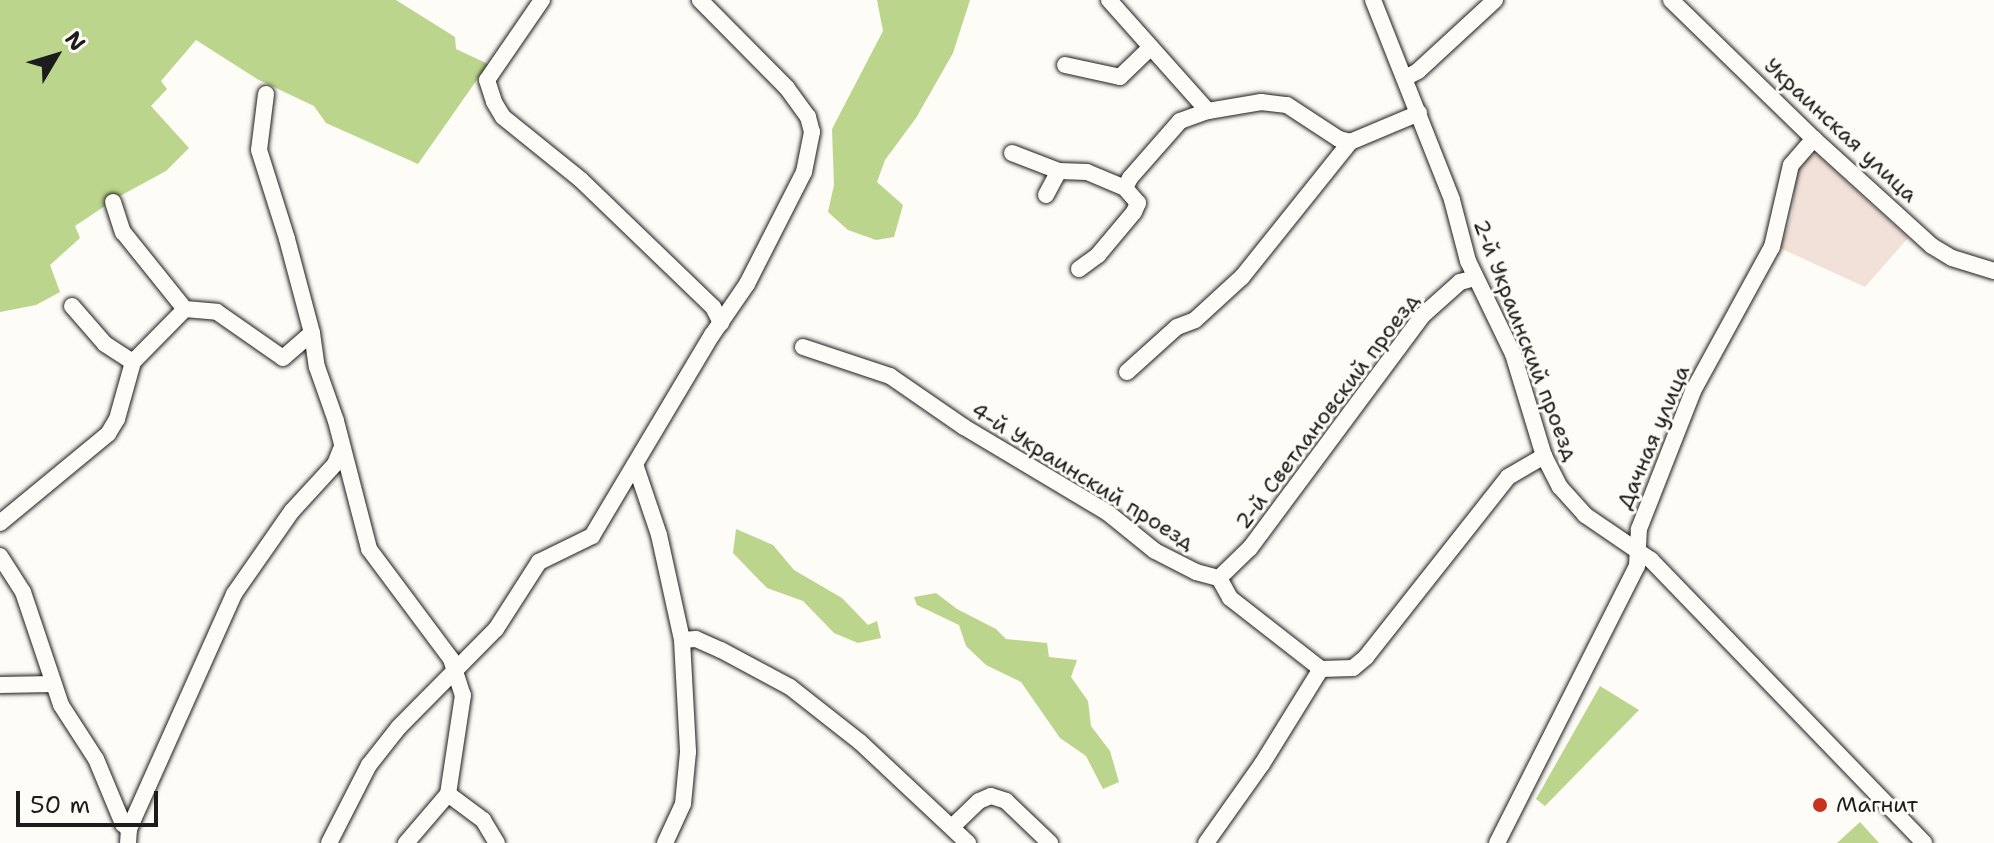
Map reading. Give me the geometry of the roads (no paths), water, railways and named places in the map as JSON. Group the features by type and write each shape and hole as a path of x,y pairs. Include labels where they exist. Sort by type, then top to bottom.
{"street":[{"path":"542,0 487,80 503,117 581,180 683,282 713,307 721,323"},
{"path":"329,843 369,765 399,727 457,673 496,629 539,562 592,536 779,227 804,172 812,132 808,117 787,88 700,0"},
{"path":"1109,0 1208,111"},
{"name":"2-й Украинский проезд","path":"1373,0 1452,200 1475,278 1513,354 1544,456 1560,487 1585,515 1639,550 1924,843"},
{"path":"1405,78 1418,71 1495,0"},
{"name":"Украинская улица","path":"1671,0 1814,139 1932,246 1952,258 1994,271"},
{"path":"1065,65 1120,77 1150,48"},
{"path":"266,94 259,150 312,333 317,367 336,421 369,549 457,673 463,695 448,794 406,843"},
{"path":"1125,188 1180,121 1208,111 1261,102 1287,105 1339,139 1350,142"},
{"path":"1127,372 1177,327 1195,320 1242,277 1350,142 1419,113"},
{"name":"Дачная улица","path":"1497,843 1637,566 1639,529 1693,391 1772,247 1791,165 1814,139"},
{"path":"1012,153 1059,171 1087,172 1125,188 1138,203 1098,255 1079,269"},
{"path":"1046,195 1059,171"},
{"path":"113,202 123,232 185,309 217,312 283,358 312,333"},
{"name":"2-й Светлановский проезд","path":"1219,578 1250,548 1422,316 1460,282 1475,278"},
{"path":"72,306 105,344 133,362"},
{"path":"0,523 108,434 117,419 133,362 185,309"},
{"name":"4-й Украинский проезд","path":"803,347 890,376 964,427 1108,513 1155,551 1196,572 1219,578"},
{"path":"129,836 234,594 292,511 335,464 341,449"},
{"path":"1219,578 1230,598 1321,669 1353,668 1366,657 1508,477 1544,456"},
{"path":"635,464 659,535 682,640 688,752 683,804 665,843"},
{"path":"0,556 23,592 61,705 96,759 129,836"},
{"path":"682,640 696,639 790,687 860,742 968,843"},
{"path":"1206,843 1262,764 1321,669"},
{"path":"0,685 52,684"},
{"path":"448,794 483,820 497,843"},
{"path":"952,827 979,801 991,796 1006,801 1050,843"}],"place":[{"name":"Магнит","path":"1820,805"}]}
